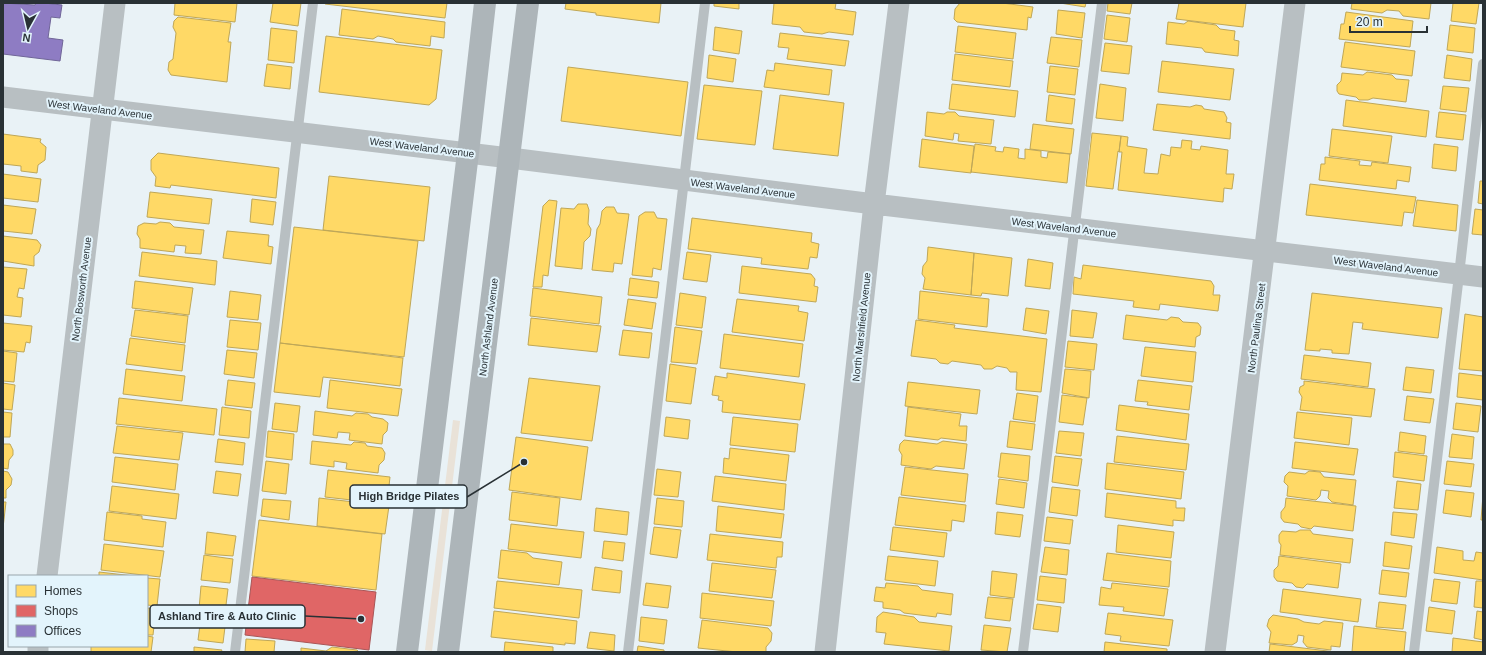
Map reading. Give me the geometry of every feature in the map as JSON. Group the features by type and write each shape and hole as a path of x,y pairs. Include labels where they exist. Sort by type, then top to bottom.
{"main road":[{"path":"407,652 485,3"},
{"name":"North Ashland Avenue","path":"448,652 528,3"}],"street":[{"name":"North Bosworth Avenue","path":"47,575 115,3"},
{"name":"North Marshfield Avenue","path":"825,652 874,204 899,3"},
{"name":"North Paulina Street","path":"1215,652 1295,3"},
{"name":"West Waveland Avenue","path":"3,97 510,158 1075,229 1483,277"}],"lane":[{"path":"235,652 313,3"},
{"path":"628,652 705,3"},
{"path":"1023,652 1102,3"},
{"path":"1414,652 1483,64"}],"shaded area":[{"path":"453,420 460,421 432,651 425,650"}],"building: Homes":[{"path":"175,3 237,3 235,22 174,15"},
{"path":"273,3 301,3 298,26 270,22"},
{"path":"447,3 445,18 325,4"},
{"path":"566,3 661,3 659,23 596,15 596,13 565,9"},
{"path":"714,3 739,3 739,9 714,6"},
{"path":"774,3 836,3 835,9 856,12 853,35 829,32 822,34 804,32 800,27 772,24"},
{"path":"960,3 1002,3 1033,7 1031,18 1028,17 1027,30 957,22 954,19 955,9"},
{"path":"1060,3 1086,3 1085,7"},
{"path":"1108,3 1132,3 1130,14 1107,11"},
{"path":"1179,3 1246,3 1243,27 1176,19"},
{"path":"1352,3 1431,3 1429,19 1403,16 1399,11 1387,10 1382,13 1351,9"},
{"path":"1453,3 1479,3 1476,24 1451,21"},
{"path":"342,9 445,22 444,38 431,36 430,46 396,42 393,39 378,36 373,39 339,35"},
{"path":"1058,10 1085,13 1082,38 1056,34"},
{"path":"1346,12 1413,21 1410,47 1339,39 1341,24 1344,24"},
{"path":"1107,15 1130,18 1127,42 1104,39"},
{"path":"178,17 231,23 228,42 231,42 227,82 171,75 168,70 169,62 173,59 176,33 173,27 174,21"},
{"path":"1188,21 1216,25 1220,29 1235,31 1234,40 1239,41 1238,56 1205,52 1202,48 1166,44 1168,22 1184,24"},
{"path":"1450,25 1475,28 1473,53 1447,50"},
{"path":"958,26 1016,33 1013,59 955,52"},
{"path":"715,27 742,31 739,54 713,50"},
{"path":"271,28 297,31 294,63 268,60"},
{"path":"780,33 849,41 845,66 787,59 789,48 778,47"},
{"path":"326,36 442,50 436,99 429,105 319,92"},
{"path":"1051,37 1082,40 1079,67 1047,63"},
{"path":"1345,42 1415,51 1412,76 1341,67"},
{"path":"1105,43 1132,46 1129,74 1101,71"},
{"path":"955,54 1013,61 1010,87 952,80"},
{"path":"709,55 736,59 733,82 707,78"},
{"path":"1447,55 1472,59 1470,81 1444,78"},
{"path":"1162,61 1234,69 1230,100 1158,92"},
{"path":"775,63 832,70 829,95 764,87 767,70 774,71"},
{"path":"267,64 292,67 290,89 264,86"},
{"path":"1050,66 1078,69 1075,95 1047,92"},
{"path":"568,67 688,82 681,136 561,121"},
{"path":"1367,72 1392,75 1396,79 1409,80 1406,102 1373,98 1368,100 1359,100 1356,97 1339,94 1337,91 1337,85 1341,81 1342,73 1363,75"},
{"path":"952,84 1018,91 1015,117 949,109"},
{"path":"1100,84 1126,88 1123,121 1096,118"},
{"path":"704,85 762,91 755,145 697,139"},
{"path":"1443,86 1469,88 1466,112 1440,109"},
{"path":"780,95 844,103 838,156 773,149"},
{"path":"1049,95 1075,99 1072,124 1046,121"},
{"path":"1346,100 1429,111 1426,137 1343,126"},
{"path":"1157,104 1190,107 1196,105 1202,106 1204,109 1224,112 1227,118 1226,122 1231,123 1230,139 1153,130"},
{"path":"927,112 944,114 947,112 955,112 959,116 994,120 991,144 958,141 959,134 954,133 953,140 925,136"},
{"path":"1439,112 1466,115 1463,140 1436,137"},
{"path":"1033,124 1074,129 1071,154 1030,149"},
{"path":"1332,129 1392,136 1388,163 1329,156"},
{"path":"1092,133 1121,136 1113,189 1086,186"},
{"path":"3,134 41,139 40,142 46,147 45,160 38,165 37,173 21,171 21,166 3,164"},
{"path":"1121,136 1128,137 1127,146 1147,149 1144,173 1158,174 1161,154 1170,156 1171,147 1181,148 1182,140 1192,141 1191,149 1200,150 1201,146 1228,150 1226,174 1234,174 1232,189 1224,188 1223,202 1118,190 1122,152 1119,152"},
{"path":"922,139 974,146 971,173 919,167"},
{"path":"975,144 996,147 995,151 1003,152 1004,147 1019,149 1018,158 1025,159 1025,149 1041,151 1041,157 1047,158 1048,152 1070,154 1067,183 971,172"},
{"path":"1434,144 1458,147 1456,171 1432,168"},
{"path":"158,153 279,168 276,198 171,185 170,188 155,186 156,177 151,170 151,160"},
{"path":"1325,157 1360,161 1359,165 1371,166 1372,162 1411,167 1409,182 1397,180 1396,189 1319,180 1321,164 1325,164"},
{"path":"3,174 41,179 38,202 3,198"},
{"path":"329,176 430,187 424,241 323,230"},
{"path":"1480,181 1483,181 1483,204 1478,203"},
{"path":"1310,184 1416,197 1413,213 1404,212 1402,226 1306,215"},
{"path":"150,192 212,199 209,224 147,217"},
{"path":"252,199 276,202 273,225 250,222"},
{"path":"549,200 557,201 548,276 543,275 542,287 533,287 543,206"},
{"path":"1417,200 1458,205 1456,231 1413,226"},
{"path":"578,204 587,204 589,210 588,224 591,229 590,236 584,242 582,269 555,266 561,208 574,209"},
{"path":"3,205 36,209 32,234 3,231"},
{"path":"606,207 614,207 617,213 629,214 622,264 614,263 613,272 592,270 597,229 600,224 602,211"},
{"path":"1475,209 1483,210 1483,235 1472,234"},
{"path":"645,212 654,212 657,218 667,219 661,270 653,268 652,277 632,275 639,216"},
{"path":"692,218 812,233 811,242 819,244 817,258 810,257 808,269 761,264 762,258 688,249"},
{"path":"160,222 170,223 174,227 204,230 201,254 185,253 186,246 175,245 174,252 140,248 140,239 137,234 138,226 144,223 156,224"},
{"path":"294,227 418,241 404,357 280,343"},
{"path":"227,231 269,235 268,246 273,247 271,264 223,258"},
{"path":"3,236 37,240 41,245 39,252 34,256 34,266 3,261"},
{"path":"928,247 974,253 971,295 923,289 925,278 922,274 923,266 927,261"},
{"path":"142,252 217,261 215,285 139,276"},
{"path":"687,252 711,255 707,282 683,279"},
{"path":"974,253 1012,258 1008,296 982,293 981,296 971,295"},
{"path":"1028,259 1053,263 1050,289 1025,286"},
{"path":"1083,265 1211,281 1214,286 1213,295 1220,295 1218,311 1160,304 1159,310 1133,307 1134,301 1073,294 1074,277 1081,279"},
{"path":"742,266 811,274 815,279 814,286 818,287 816,302 739,293"},
{"path":"3,267 27,269 24,289 19,288 17,297 23,298 21,317 3,315"},
{"path":"630,278 659,282 657,298 628,295"},
{"path":"135,281 193,288 189,315 132,308"},
{"path":"533,288 602,297 599,324 530,316"},
{"path":"230,291 261,295 258,320 227,317"},
{"path":"920,291 989,299 987,327 918,319"},
{"path":"680,293 706,297 702,328 676,325"},
{"path":"1312,293 1442,308 1438,338 1362,329 1363,323 1353,322 1349,354 1332,353 1332,350 1305,350"},
{"path":"628,299 656,303 652,329 624,325"},
{"path":"737,299 799,306 798,311 808,313 804,341 732,332"},
{"path":"1026,308 1049,311 1046,334 1023,330"},
{"path":"135,310 188,316 185,343 131,336"},
{"path":"1072,310 1097,313 1093,338 1070,336"},
{"path":"1465,314 1483,317 1483,371 1459,369"},
{"path":"1126,315 1167,320 1171,317 1179,318 1183,322 1198,323 1201,327 1200,335 1196,337 1195,347 1123,339"},
{"path":"531,318 601,326 597,352 528,345"},
{"path":"230,320 261,323 258,350 227,347"},
{"path":"916,320 955,325 954,328 1047,339 1041,392 1016,390 1017,372 1010,372 1007,368 997,366 992,369 984,369 981,365 952,361 948,364 940,363 936,359 911,356"},
{"path":"3,323 32,326 30,343 26,342 24,352 3,350"},
{"path":"675,327 702,331 697,364 671,362"},
{"path":"623,330 652,333 649,358 619,355"},
{"path":"724,334 803,344 799,377 720,368"},
{"path":"130,338 185,345 182,371 126,364"},
{"path":"1068,341 1097,344 1094,370 1065,367"},
{"path":"280,343 403,358 400,386 323,377 320,397 274,392"},
{"path":"1145,347 1196,352 1193,382 1141,376"},
{"path":"227,350 257,353 254,378 224,374"},
{"path":"3,351 17,353 14,382 3,381"},
{"path":"1304,355 1371,363 1368,387 1301,379"},
{"path":"670,364 696,368 691,404 666,401"},
{"path":"1406,367 1434,370 1431,393 1403,390"},
{"path":"126,369 185,376 182,401 123,394"},
{"path":"1065,369 1091,371 1089,398 1062,393"},
{"path":"727,373 805,384 800,420 722,412 723,401 718,400 719,396 712,395 715,376 727,378"},
{"path":"1459,373 1483,376 1483,400 1457,397"},
{"path":"529,378 600,386 592,441 521,433"},
{"path":"228,380 255,383 252,408 225,405"},
{"path":"330,380 402,389 398,416 327,408"},
{"path":"1138,380 1192,386 1189,410 1147,405 1148,402 1135,401"},
{"path":"1304,381 1375,389 1371,417 1300,410 1302,397 1299,392 1300,387 1304,385"},
{"path":"908,382 980,390 977,414 905,406"},
{"path":"3,383 15,385 12,410 3,409"},
{"path":"1017,393 1038,396 1035,422 1013,419"},
{"path":"1062,395 1087,398 1083,425 1059,422"},
{"path":"1407,396 1434,399 1430,423 1404,420"},
{"path":"119,398 217,409 214,435 116,424"},
{"path":"275,403 300,406 297,432 272,429"},
{"path":"1456,403 1481,406 1478,432 1453,429"},
{"path":"1119,405 1189,414 1186,440 1116,430"},
{"path":"222,407 251,411 249,438 219,435"},
{"path":"908,407 961,414 959,426 967,426 966,441 941,438 938,440 905,436"},
{"path":"315,411 352,416 356,413 368,414 372,417 383,419 388,423 387,431 383,435 382,444 349,440 350,433 338,432 337,438 313,435"},
{"path":"3,412 12,413 10,437 3,437"},
{"path":"1297,412 1352,418 1349,445 1294,438"},
{"path":"666,417 690,420 688,439 664,436"},
{"path":"733,417 798,424 795,452 730,445"},
{"path":"1010,421 1035,424 1032,450 1007,447"},
{"path":"117,426 183,433 179,460 113,453"},
{"path":"268,431 294,434 292,460 266,457"},
{"path":"1059,431 1084,433 1081,456 1056,453"},
{"path":"1400,432 1426,436 1424,454 1398,451"},
{"path":"1452,434 1474,437 1472,459 1449,457"},
{"path":"1117,436 1189,444 1186,470 1114,462"},
{"path":"516,437 588,447 581,500 509,490"},
{"path":"218,439 245,443 243,465 215,462"},
{"path":"904,440 937,444 943,441 967,444 964,469 936,466 931,469 901,465 902,455 899,450 900,444"},
{"path":"312,441 351,445 354,442 365,443 367,446 382,448 385,453 384,460 379,465 378,473 346,469 347,463 334,461 334,467 310,464"},
{"path":"1295,442 1358,449 1354,475 1292,468"},
{"path":"3,444 10,444 13,450 13,455 9,460 8,469 3,468"},
{"path":"730,448 789,455 786,481 723,473 724,458 729,459"},
{"path":"1395,452 1427,456 1424,481 1393,477"},
{"path":"1001,453 1030,456 1028,481 998,477"},
{"path":"1055,456 1082,459 1078,486 1052,482"},
{"path":"115,457 178,464 175,490 112,482"},
{"path":"266,461 289,464 286,494 262,491"},
{"path":"1447,461 1474,464 1471,487 1444,484"},
{"path":"1107,463 1184,472 1181,499 1105,489"},
{"path":"905,467 968,474 965,502 901,495"},
{"path":"657,469 681,472 678,497 654,495"},
{"path":"328,470 390,477 387,504 325,497"},
{"path":"3,471 8,472 12,479 11,485 6,490 6,498 3,498"},
{"path":"216,471 241,474 238,496 213,493"},
{"path":"1309,471 1320,472 1324,477 1356,480 1353,505 1332,502 1328,498 1329,491 1321,490 1320,496 1316,500 1287,496 1288,486 1284,482 1285,476 1289,472 1305,474"},
{"path":"715,476 786,484 784,510 712,501"},
{"path":"999,479 1027,483 1024,508 996,504"},
{"path":"1397,481 1421,484 1418,510 1394,508"},
{"path":"112,486 179,494 176,519 109,511"},
{"path":"1052,487 1080,490 1077,516 1049,512"},
{"path":"1446,490 1474,493 1471,517 1443,513"},
{"path":"512,492 560,498 557,526 509,520"},
{"path":"1107,493 1176,501 1176,508 1185,508 1184,521 1173,520 1173,526 1105,517"},
{"path":"1483,495 1483,520 1481,520"},
{"path":"899,497 966,505 964,522 952,520 951,531 895,525"},
{"path":"319,498 389,506 385,534 317,526"},
{"path":"657,498 684,501 682,527 654,524"},
{"path":"1286,498 1356,506 1353,531 1314,526 1311,529 1301,527 1298,524 1284,522 1281,518 1281,512 1285,507"},
{"path":"263,499 291,501 289,520 261,516"},
{"path":"3,502 6,502 3,528"},
{"path":"718,506 784,514 781,538 716,531"},
{"path":"596,508 629,512 627,535 594,531"},
{"path":"107,512 142,516 142,519 166,522 163,547 104,540"},
{"path":"997,512 1023,515 1020,537 995,534"},
{"path":"1393,512 1417,514 1414,538 1391,535"},
{"path":"1047,517 1073,520 1070,544 1044,541"},
{"path":"259,520 382,534 376,590 252,576"},
{"path":"511,524 584,532 581,558 508,549"},
{"path":"1118,525 1174,532 1171,558 1116,552"},
{"path":"654,527 681,530 677,558 650,554"},
{"path":"893,527 947,533 944,557 890,550"},
{"path":"1300,530 1310,530 1313,534 1353,539 1350,563 1280,555 1281,545 1279,542 1279,535 1282,531 1296,532"},
{"path":"207,532 236,536 233,556 205,554"},
{"path":"710,534 783,542 782,557 777,557 776,568 707,560"},
{"path":"604,541 625,543 623,561 602,558"},
{"path":"1385,542 1412,546 1409,569 1383,566"},
{"path":"104,544 164,551 160,577 101,570"},
{"path":"1045,547 1069,550 1067,575 1041,572"},
{"path":"1437,547 1463,551 1463,560 1474,561 1476,552 1483,553 1483,580 1434,573"},
{"path":"501,550 527,553 533,558 562,562 559,585 498,578"},
{"path":"1107,553 1171,561 1169,587 1103,580"},
{"path":"204,555 233,559 230,583 201,580"},
{"path":"888,556 938,561 935,586 885,580"},
{"path":"1279,556 1341,564 1338,588 1307,584 1303,588 1296,587 1292,583 1277,581 1274,577 1274,570 1278,566"},
{"path":"712,563 776,570 772,598 709,591"},
{"path":"595,567 622,571 620,593 592,590"},
{"path":"1382,570 1409,573 1406,597 1379,594"},
{"path":"992,571 1017,574 1014,598 990,595"},
{"path":"99,572 125,575 99,575"},
{"path":"1040,576 1066,579 1064,603 1037,600"},
{"path":"148,578 160,579 157,606 148,605"},
{"path":"1434,579 1460,582 1457,604 1431,601"},
{"path":"497,581 582,590 579,618 494,608"},
{"path":"1476,581 1483,581 1483,608 1474,607"},
{"path":"646,583 671,586 668,608 643,605"},
{"path":"886,583 918,586 922,590 953,594 951,615 937,613 936,617 904,613 900,610 883,608 883,602 874,601 876,587 885,588"},
{"path":"1112,583 1168,589 1164,616 1123,611 1124,607 1099,605 1101,587 1111,589"},
{"path":"201,586 228,589 225,613 199,609"},
{"path":"1283,589 1361,599 1358,622 1280,612"},
{"path":"702,593 774,601 771,626 700,618"},
{"path":"988,597 1013,599 1010,621 985,618"},
{"path":"1379,602 1406,605 1403,629 1376,627"},
{"path":"1037,604 1061,607 1058,632 1033,629"},
{"path":"1429,607 1455,611 1452,634 1426,631"},
{"path":"148,608 156,609 153,635 148,635"},
{"path":"494,611 577,621 575,644 565,643 565,645 491,637"},
{"path":"1477,611 1483,612 1483,640 1474,638"},
{"path":"883,612 914,617 919,622 952,626 949,651 884,644 886,633 876,632 877,617"},
{"path":"1108,613 1173,620 1169,646 1120,641 1121,636 1105,634"},
{"path":"1273,615 1319,624 1324,621 1343,623 1340,647 1331,646 1331,650 1307,647 1303,642 1304,636 1298,635 1297,642 1292,645 1269,643 1271,632 1267,626 1269,619"},
{"path":"201,617 226,619 223,643 198,640"},
{"path":"641,617 667,620 664,644 639,641"},
{"path":"702,620 768,628 772,633 771,641 766,647 766,652 737,652 698,648"},
{"path":"984,625 1011,628 1007,652 981,650"},
{"path":"1354,626 1406,632 1404,652 1352,652"},
{"path":"590,632 615,635 614,651 587,648"},
{"path":"148,636 153,637 151,652 91,652 91,647 148,647"},
{"path":"1453,638 1483,642 1483,652 1452,652"},
{"path":"246,639 275,641 274,652 245,652"},
{"path":"505,642 553,647 553,652 504,652"},
{"path":"1105,642 1167,649 1167,652 1104,652"},
{"path":"1270,644 1336,652 1269,652"},
{"path":"638,646 664,650 664,652 637,652"},
{"path":"194,647 222,650 221,652 194,652"},
{"path":"332,647 357,650 359,652 301,652 301,648 326,651"}],"building: Shops":[{"path":"252,577 376,592 369,650 245,635"}],"building: Offices":[{"path":"3,3 35,5 36,3 44,3 62,5 60,18 51,17 48,38 63,40 60,61 3,54"}],"place":[{"name":"High Bridge Pilates","path":"524,462"},
{"name":"Ashland Tire & Auto Clinic","path":"361,619"}]}
